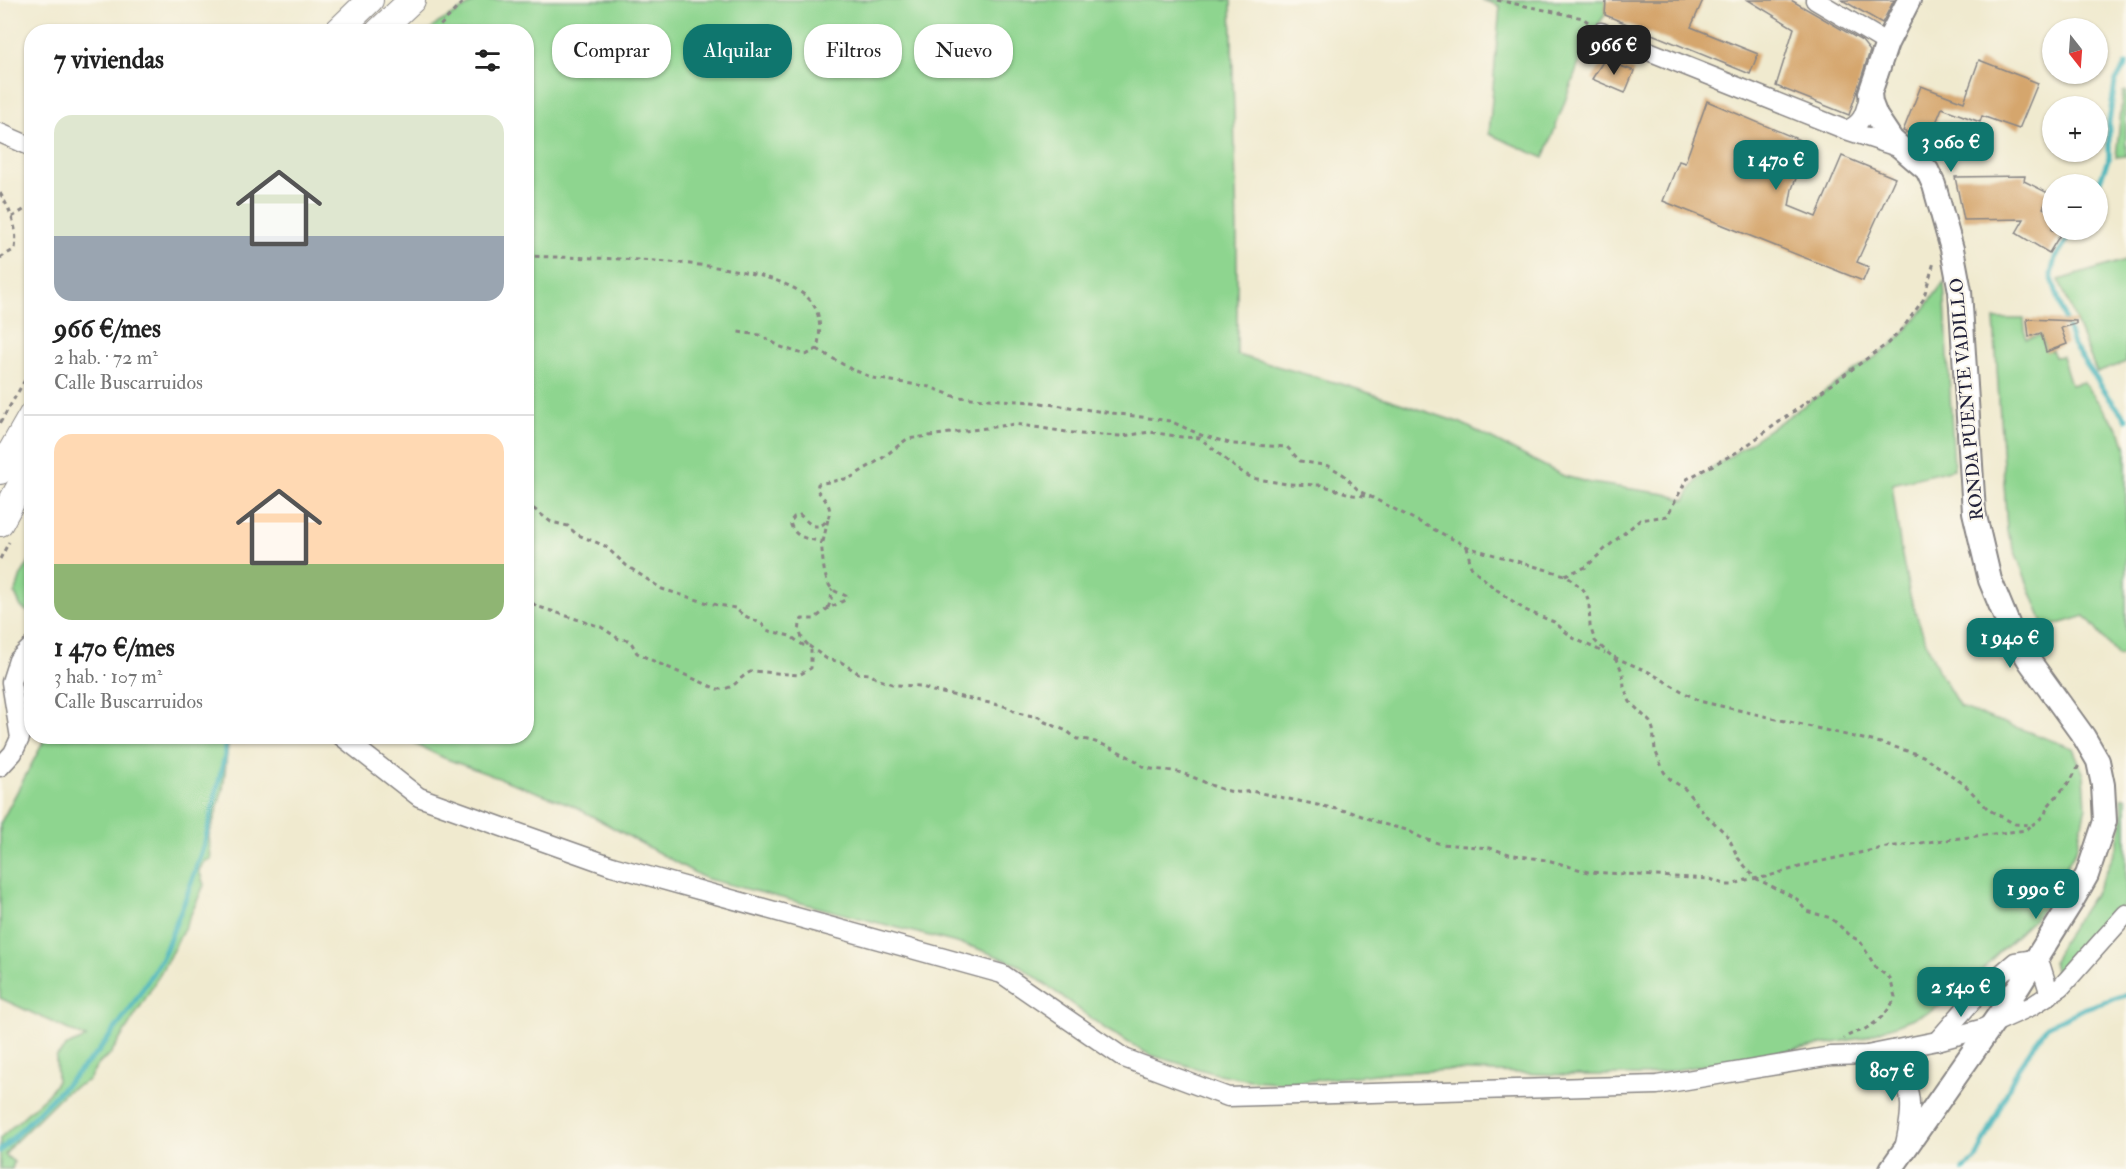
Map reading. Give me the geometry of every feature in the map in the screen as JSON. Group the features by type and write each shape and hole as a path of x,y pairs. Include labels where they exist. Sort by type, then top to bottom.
{"highway":[{"path":"345,24 370,0"},
{"path":"386,24 411,0"},
{"path":"0,471 24,429"},
{"path":"0,523 24,479"}],"main road":[{"path":"1870,93 1887,43 1909,0"},
{"name":"RONDA PUENTE VADILLO","path":"1870,93 1876,116 1892,140 1927,170 1934,185 1952,249 1960,291 1974,512 1990,580 2016,639 2098,761 2103,785 2105,821 2087,875 2043,977 1992,1024 1897,1162"}],"street":[{"path":"1815,0 1887,43"},
{"path":"1601,32 1846,130 1905,150"},
{"path":"1846,130 1861,122 1870,93"},
{"path":"0,133 24,144"},
{"path":"0,767 13,753 20,738 11,681 18,660 24,654"},
{"path":"351,744 419,797 580,855 612,866 1002,974 1124,1058 1228,1097 1657,1085 1834,1056 1867,1054 1937,1041 1992,1024 2032,1006 2043,977"},
{"path":"1937,1041 1980,992 2015,962 2061,987 2126,914"},
{"path":"1980,992 1977,1011 1981,1017 1992,1024"},
{"path":"1867,1054 1901,1076 1910,1097 1910,1107 1897,1162"}],"path":[{"path":"442,24 465,0"},
{"path":"1497,0 1583,18 1601,32"},
{"path":"0,193 12,217 17,234 15,249 0,258"},
{"path":"12,217 24,210"},
{"path":"1564,575 1586,567 1640,520 1667,516 1687,479 1739,451 1887,344 1903,328 1923,300 1934,260 1952,249"},
{"path":"534,256 719,267 782,282 807,298 817,311 820,333 817,349"},
{"path":"738,332 760,335 782,347 806,355 817,349"},
{"path":"817,349 849,368 873,378 930,387 956,397 1033,402 1170,421 1201,435 1233,444 1287,447 1300,461 1329,466 1369,496 1467,547 1564,575 1586,593 1590,626 1595,641 1621,667 1624,687 1630,702 1650,722 1655,750 1664,772 1685,789 1703,812 1728,836 1738,858 1755,878 1797,899 1806,911 1831,918 1852,937 1860,941 1876,968 1890,978 1895,997 1886,1013 1867,1028 1846,1036 1834,1056"},
{"path":"0,423 24,382"},
{"path":"827,609 832,589 823,563 822,544 830,508 817,490 818,484 850,478 881,459 907,439 1015,424 1080,434 1123,436 1150,432 1200,438 1230,464 1252,478 1287,484 1321,485 1353,495 1369,496"},
{"path":"534,509 551,522 568,526 576,534 605,546 627,566 662,589 708,603 735,608 743,615 762,624 766,630 790,636 803,645 809,646"},
{"path":"822,544 821,541 807,540 798,536 790,522 800,515 811,524 818,526 825,523 829,517"},
{"path":"1467,547 1471,567 1493,587 1525,610 1554,622 1573,638 1647,671 1699,701 1885,744 1923,756 1964,784 1989,810 2015,824 2032,825"},
{"path":"832,589 846,596 845,600 814,619 802,619 801,638 827,659 842,662 858,673 870,674 895,685 920,686 933,692 1008,707 1017,713 1039,717 1045,722 1068,731 1077,739 1089,739 1134,759 1144,767 1180,772 1204,780 1213,787 1240,794 1251,791 1351,812 1407,830 1441,844 1490,848 1600,873 1710,879 1727,885 1887,847 2026,830 2044,815 2047,807 2071,780 2079,764 2084,737"},
{"path":"534,604 601,627 619,639 628,640 643,656 717,689 734,687 747,673 753,671 799,675 806,672 811,668 812,661 812,651 809,646"}],"green space":[{"path":"478,0 1231,0 1237,230 1237,355 1348,386 1461,423 1564,476 1591,483 1666,494 1685,500 1697,479 1891,346 1919,316 1944,282 1954,469 1892,484 1910,596 1939,672 1960,707 2073,748 2084,775 2086,807 2076,850 2039,914 1992,959 1963,993 1929,1012 1862,1038 1647,1075 1566,1075 1450,1070 1385,1073 1288,1083 1250,1080 1213,1073 1150,1055 1107,1030 1019,965 976,948 704,878 572,805 444,758 415,744 534,744 534,24 437,24"},
{"path":"1482,0 1606,0 1605,15 1588,39 1544,158 1489,134 1500,6"},
{"path":"2126,91 2126,156 2116,157 2123,92"},
{"path":"2126,260 2126,362 2097,373 2059,280"},
{"path":"1994,319 2024,319 2026,339 2041,335 2046,351 2052,350 2055,357 2062,356 2071,385 2083,382 2121,432 2126,449 2126,654 2118,656 2085,616 2045,628 2007,531"},
{"path":"24,570 24,609 15,594"},
{"path":"42,744 228,744 223,789 209,836 211,859 204,862 199,870 204,885 172,951 109,1056 97,1066 89,1080 65,1092 11,1146 5,1155 14,1162 12,1169 0,1169 0,1138 48,1094 57,1081 56,1057 67,1046 86,1038 0,998 0,824"},
{"path":"2122,797 2126,797 2126,902 2064,970 2060,974 2056,973 2053,962 2062,942 2099,887 2118,845 2123,818"}],"building":[{"path":"1606,0 1703,0 1691,27 1758,54 1750,74 1605,15"},
{"path":"1748,0 1791,0 1862,41 1870,51 1849,115 1776,86 1794,28"},
{"path":"1842,0 1894,0 1882,23"},
{"path":"1604,60 1634,71 1625,93 1592,79"},
{"path":"1979,60 2038,83 2019,129 1982,116 1980,122 1942,108 1931,135 1925,133 1923,138 1903,131 1921,86 1964,102"},
{"path":"1707,101 1809,144 1792,189 1789,206 1816,217 1842,156 1895,178 1857,262 1869,267 1863,281 1663,201 1679,161 1685,163"},
{"path":"2025,176 2024,181 2042,190 2042,240 2057,240 2049,253 2016,233 2024,219 1964,220 1955,177"},
{"path":"2027,319 2076,321 2076,324 2061,328 2067,344 2046,352 2041,333 2029,337"}],"waterway":[{"path":"2102,174 2109,157 2109,122 2115,83 2126,64"},
{"path":"2067,240 2055,258 2051,275 2073,345 2126,419"},
{"path":"0,1151 98,1052 130,1009 163,956 205,841 225,755 225,744"},
{"path":"1963,1169 1975,1161 2018,1068 2047,1026 2085,1008 2126,995"}]}
